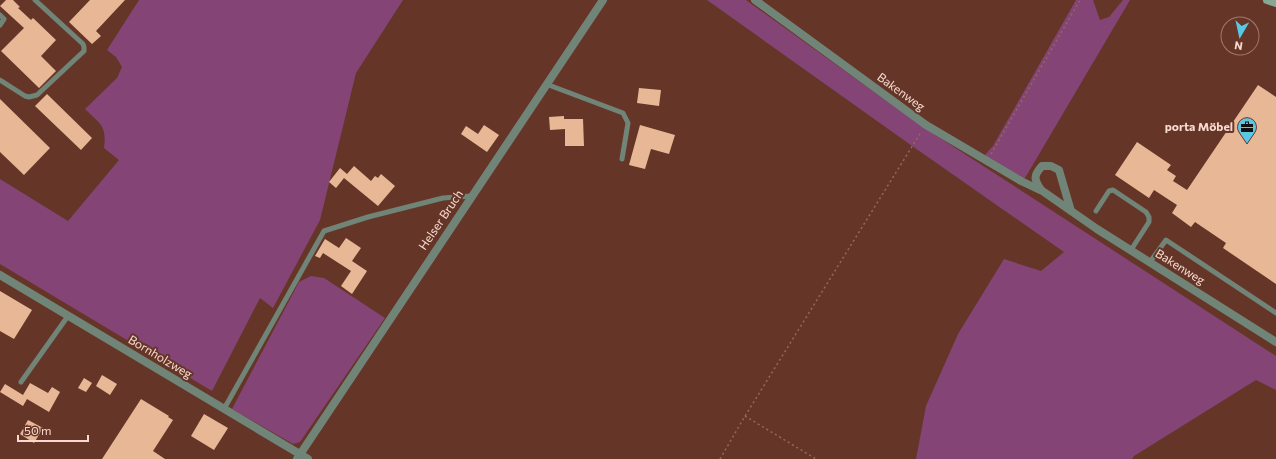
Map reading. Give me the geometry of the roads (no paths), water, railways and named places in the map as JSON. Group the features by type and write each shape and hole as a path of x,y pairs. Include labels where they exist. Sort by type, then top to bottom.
{"street":[{"name":"Helser Bruch","path":"299,457 602,0"},
{"name":"Bakenweg","path":"755,0 926,125 1022,181 1041,190 1131,250 1276,342"},
{"path":"1267,0 1276,3"},
{"path":"1041,190 1035,181 1036,173 1042,166 1051,166 1059,170 1071,211"},
{"name":"Bornholzweg","path":"0,275 224,409 299,457 308,459"}],"lane":[{"path":"0,80 25,96 29,97 37,95 84,51 83,44 35,0"},
{"path":"0,15 4,19 0,25"},
{"path":"546,84 622,113 628,123 622,159"},
{"path":"1096,211 1109,191 1113,190 1146,212 1149,216 1149,222 1131,250"},
{"path":"224,409 324,231 368,217 443,198 472,196"},
{"path":"1150,262 1166,240 1276,313"},
{"path":"21,382 68,316"}],"place":[{"name":"porta Möbel","path":"1247,144"}]}
